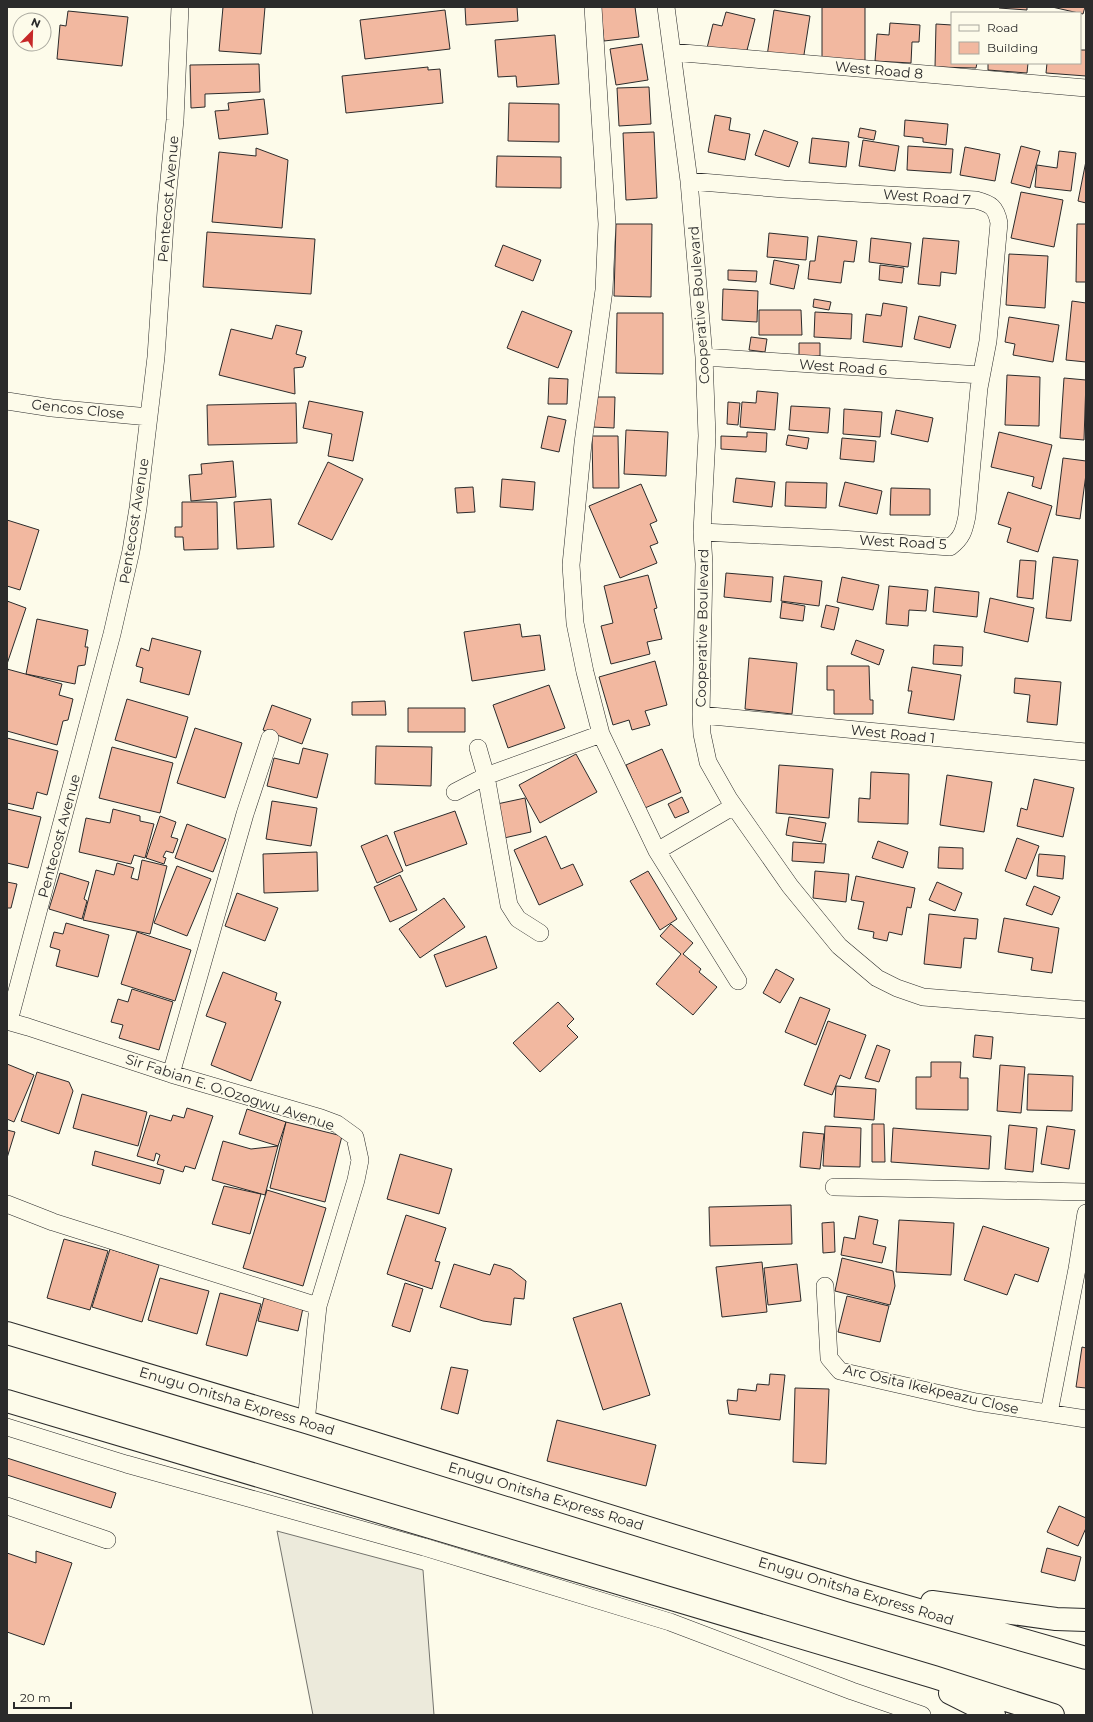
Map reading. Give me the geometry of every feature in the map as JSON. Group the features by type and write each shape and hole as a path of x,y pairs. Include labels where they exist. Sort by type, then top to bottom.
{"highway":[{"name":"Enugu Onitsha Express Road","path":"7,1333 306,1422 852,1591 1086,1658"},
{"path":"7,1401 934,1677 1053,1715"},
{"path":"852,1591 1056,1619 1086,1620"},
{"path":"934,1677 940,1688 994,1715"}],"street":[{"name":"Pentecost Avenue","path":"8,1021 112,634 131,551 138,508 156,357 166,210 175,120 180,7"},
{"path":"593,7 607,224 604,290 583,443 570,565 575,623 585,672 601,734 657,851 738,981"},
{"name":"Cooperative Boulevard","path":"666,7 689,181 704,357 707,436 702,532 704,564 701,715 702,734 708,762 734,806 790,886 839,946 877,978 897,988 923,997 1086,1010"},
{"name":"West Road 8","path":"672,52 1086,88"},
{"name":"West Road 7","path":"689,181 784,189 966,199 985,202 997,212 999,223 988,341 981,376"},
{"name":"West Road 6","path":"704,357 981,376"},
{"name":"West Road 5","path":"702,532 841,539 950,547 958,541 965,529 981,376"},
{"name":"Gencos Close","path":"7,401 52,408 149,417"},
{"name":"West Road 1","path":"701,715 1086,752"},
{"path":"455,792 486,776 601,734"},
{"path":"171,1074 245,814 270,738"},
{"path":"478,748 486,776 509,905 518,919 540,933"},
{"path":"657,851 734,806"},
{"name":"Sir Fabian E. O.Ozogwu Avenue","path":"8,1021 171,1074 320,1118 337,1124 355,1137 360,1160 356,1180 318,1306 306,1422"},
{"path":"834,1187 1086,1192"},
{"path":"7,1204 54,1222 318,1306"},
{"path":"1049,1413 1086,1213"},
{"name":"Arc Osita Ikekpeazu Close","path":"825,1286 829,1358 840,1371 976,1402 1086,1419"},
{"path":"7,1427 126,1464 424,1546 670,1622 852,1691 922,1715"},
{"path":"7,1506 107,1540"}],"shaded area":[{"path":"277,1531 423,1570 434,1715 313,1715"}],"building":[{"path":"223,7 265,7 261,54 219,51"},
{"path":"465,7 517,7 518,21 466,25"},
{"path":"600,7 635,7 639,37 604,41"},
{"path":"822,7 865,7 865,61 822,61"},
{"path":"1027,7 1027,10 999,8"},
{"path":"1052,7 1085,7 1083,14 1081,12"},
{"path":"445,10 450,49 365,59 360,20"},
{"path":"774,10 810,16 803,61 767,56"},
{"path":"68,11 128,17 122,66 57,59 60,25 66,26"},
{"path":"726,12 755,19 745,58 707,48 713,24 722,26"},
{"path":"890,23 920,25 919,42 912,42 911,63 875,61 877,34 889,35"},
{"path":"936,24 951,25 951,64 977,64 976,68 935,67"},
{"path":"555,35 559,84 517,87 516,76 498,77 495,40"},
{"path":"642,44 648,80 616,85 610,49"},
{"path":"1081,50 1086,50 1086,76 1046,73 1047,64 1081,64"},
{"path":"259,64 260,92 205,94 205,107 191,108 190,65"},
{"path":"988,64 1028,64 1027,73 988,70"},
{"path":"428,67 428,70 440,69 443,103 346,113 342,76"},
{"path":"649,87 651,124 619,126 617,88"},
{"path":"264,99 268,134 219,139 215,111 229,110 228,103"},
{"path":"509,103 559,104 559,142 508,141"},
{"path":"715,115 731,118 729,130 750,134 745,160 708,152"},
{"path":"905,120 948,124 946,145 923,142 923,138 904,136"},
{"path":"860,128 876,131 874,140 858,137"},
{"path":"764,130 798,142 789,167 755,155"},
{"path":"654,132 657,198 626,200 623,133"},
{"path":"812,138 849,142 846,167 809,163"},
{"path":"863,140 899,146 895,171 859,166"},
{"path":"908,146 953,149 951,173 907,170"},
{"path":"1021,146 1040,151 1030,188 1011,183"},
{"path":"965,147 1000,154 995,181 960,175"},
{"path":"256,148 288,160 282,228 212,222 219,152 256,156"},
{"path":"1059,151 1076,153 1071,191 1035,187 1037,165 1057,168"},
{"path":"497,156 561,157 561,188 496,187"},
{"path":"1086,161 1086,203 1078,201"},
{"path":"1021,192 1063,200 1054,247 1011,238"},
{"path":"616,224 652,224 651,297 614,296"},
{"path":"1077,224 1086,224 1086,282 1076,282"},
{"path":"207,232 315,239 311,294 203,287"},
{"path":"769,233 808,237 806,260 767,257"},
{"path":"818,236 857,241 854,262 844,261 841,283 808,279 810,261 815,261"},
{"path":"871,238 911,243 908,267 869,262"},
{"path":"923,238 959,241 956,274 941,272 940,286 918,284"},
{"path":"503,245 541,260 533,281 495,266"},
{"path":"1009,254 1048,256 1045,308 1006,305"},
{"path":"774,260 799,265 794,289 770,284"},
{"path":"880,265 904,268 902,283 879,280"},
{"path":"728,270 757,271 756,282 728,280"},
{"path":"723,289 758,291 757,322 722,320"},
{"path":"814,299 831,302 829,310 813,307"},
{"path":"1072,301 1086,303 1086,362 1066,360"},
{"path":"883,303 907,307 902,347 863,342 866,314 881,316"},
{"path":"759,310 801,310 802,335 759,335"},
{"path":"522,311 572,331 558,368 507,348"},
{"path":"815,312 852,314 851,339 814,337"},
{"path":"617,313 663,313 663,374 616,373"},
{"path":"919,316 956,325 950,348 914,339"},
{"path":"1009,317 1059,325 1053,362 1013,355 1015,344 1005,342"},
{"path":"276,325 302,331 296,354 306,357 303,367 294,368 295,394 219,375 231,329 272,339"},
{"path":"751,337 767,339 765,352 749,350"},
{"path":"799,343 820,343 820,356 799,356"},
{"path":"1007,375 1040,377 1039,426 1005,425"},
{"path":"549,378 568,379 567,404 548,404"},
{"path":"1064,378 1086,380 1084,440 1060,438"},
{"path":"757,391 778,393 775,430 740,427 742,402 756,403"},
{"path":"593,397 615,397 614,428 592,427"},
{"path":"309,401 363,412 353,461 328,456 332,434 303,428"},
{"path":"728,402 740,403 738,425 727,424"},
{"path":"296,403 297,443 208,445 207,405"},
{"path":"791,406 830,408 828,433 789,430"},
{"path":"844,409 882,412 880,437 843,434"},
{"path":"896,410 933,418 928,442 891,434"},
{"path":"548,416 566,420 559,452 541,448"},
{"path":"626,430 668,432 666,476 624,474"},
{"path":"747,432 767,433 766,452 721,449 721,436 747,437"},
{"path":"999,432 1052,445 1041,489 1032,486 1034,477 991,467"},
{"path":"788,435 809,438 807,449 786,445"},
{"path":"592,436 618,436 619,488 593,488"},
{"path":"842,438 876,441 874,462 840,459"},
{"path":"1063,458 1086,461 1086,474 1080,519 1056,515"},
{"path":"233,461 236,497 191,501 189,475 202,474 201,464"},
{"path":"328,462 363,479 332,540 298,524"},
{"path":"736,478 775,482 772,507 733,502"},
{"path":"502,479 535,482 533,510 500,507"},
{"path":"786,482 827,483 826,508 785,506"},
{"path":"845,482 882,491 877,514 839,506"},
{"path":"641,484 657,521 650,524 658,543 650,546 657,563 620,578 589,506"},
{"path":"473,487 475,512 457,513 455,488"},
{"path":"891,488 930,489 930,515 890,515"},
{"path":"1008,492 1052,506 1038,552 1007,542 1011,528 998,524"},
{"path":"271,499 274,547 237,549 234,502"},
{"path":"182,502 217,502 218,549 184,550 183,537 175,537 175,527 182,527"},
{"path":"7,520 39,530 20,590 7,586"},
{"path":"1053,557 1078,560 1071,621 1046,618"},
{"path":"1020,560 1036,561 1033,599 1017,597"},
{"path":"726,573 773,577 771,602 724,597"},
{"path":"648,575 657,608 654,609 662,639 647,642 650,654 611,664 601,626 613,623 604,586"},
{"path":"784,576 822,581 819,606 781,601"},
{"path":"842,577 879,585 873,610 837,602"},
{"path":"889,586 928,590 926,611 909,610 908,626 886,624"},
{"path":"935,587 979,592 977,617 933,612"},
{"path":"990,598 1034,608 1028,642 984,632"},
{"path":"7,601 26,608 7,664"},
{"path":"782,602 805,606 803,621 780,618"},
{"path":"826,605 839,608 834,630 821,627"},
{"path":"37,619 88,630 85,647 88,647 85,665 78,666 75,684 26,674"},
{"path":"520,624 522,637 540,635 545,670 472,681 464,632"},
{"path":"152,638 201,651 189,695 140,682 143,668 136,666 141,648 149,651"},
{"path":"856,640 884,650 879,665 851,654"},
{"path":"934,645 963,647 962,666 933,664"},
{"path":"749,658 797,663 792,714 745,709"},
{"path":"655,661 667,705 645,711 650,725 632,730 629,720 613,725 599,677"},
{"path":"827,666 869,666 870,700 873,700 873,714 834,714 834,690 827,690"},
{"path":"912,667 961,675 954,720 908,713 912,691 908,691"},
{"path":"7,669 62,684 59,695 73,699 68,720 63,721 57,745 7,731"},
{"path":"1015,678 1061,682 1057,725 1027,722 1030,695 1014,693"},
{"path":"549,685 565,728 508,748 493,705"},
{"path":"127,699 188,717 176,758 115,740"},
{"path":"385,701 386,715 352,715 352,702"},
{"path":"272,705 311,719 302,744 263,730"},
{"path":"408,708 465,708 465,732 408,732"},
{"path":"195,728 242,743 225,798 177,783"},
{"path":"7,738 58,751 47,795 37,792 33,809 7,803"},
{"path":"376,746 432,747 431,786 375,784"},
{"path":"112,747 173,763 160,813 99,798"},
{"path":"303,748 328,754 317,798 267,786 274,758 299,764"},
{"path":"662,749 681,792 645,808 626,765"},
{"path":"576,754 597,792 540,823 519,785"},
{"path":"779,765 833,769 829,818 776,813"},
{"path":"871,772 909,774 908,824 858,822 859,798 870,799"},
{"path":"947,775 992,782 984,832 940,825"},
{"path":"1034,779 1074,788 1063,837 1017,826 1021,808 1027,810"},
{"path":"682,797 689,812 675,818 668,804"},
{"path":"525,798 531,832 504,838 497,804"},
{"path":"272,801 317,808 311,846 266,839"},
{"path":"7,809 41,817 28,868 7,863"},
{"path":"113,809 140,816 140,821 154,824 145,858 134,855 131,864 79,852 86,818 110,823"},
{"path":"455,811 467,844 406,866 394,832"},
{"path":"160,816 176,822 171,837 178,839 173,853 166,851 163,857 166,858 164,864 146,858"},
{"path":"789,817 826,823 822,842 786,835"},
{"path":"187,824 226,839 213,872 175,858"},
{"path":"387,835 403,871 377,883 361,846"},
{"path":"546,836 561,869 573,864 583,885 539,905 514,850"},
{"path":"1017,838 1039,846 1026,879 1005,871"},
{"path":"878,841 908,852 903,868 872,858"},
{"path":"793,842 826,844 824,863 792,861"},
{"path":"939,847 963,848 963,869 938,868"},
{"path":"317,852 318,891 264,893 263,854"},
{"path":"1039,854 1065,856 1063,879 1037,876"},
{"path":"142,860 167,866 150,934 83,920 96,870 114,875 117,863 134,868 131,878 138,880"},
{"path":"177,866 211,879 187,936 154,923"},
{"path":"648,871 677,919 660,930 630,881"},
{"path":"815,871 849,874 846,902 813,898"},
{"path":"60,873 89,882 84,899 87,901 82,919 49,909"},
{"path":"400,875 417,910 390,922 374,887"},
{"path":"856,876 915,888 911,908 907,907 902,935 889,932 887,941 873,938 874,932 858,929 864,902 851,900"},
{"path":"7,882 17,884 11,908 7,908"},
{"path":"937,882 962,893 955,911 929,900"},
{"path":"1034,886 1060,897 1052,915 1026,905"},
{"path":"237,893 278,908 265,941 225,926"},
{"path":"444,898 465,927 420,958 399,929"},
{"path":"929,914 978,919 976,939 964,938 961,968 924,964"},
{"path":"1004,918 1059,928 1052,973 1031,970 1033,958 998,952"},
{"path":"66,923 109,935 98,977 56,966 60,950 50,947 54,932 63,934"},
{"path":"671,924 693,943 683,954 701,969 699,972 717,987 693,1015 656,984 681,954 660,936"},
{"path":"137,932 191,950 175,1001 121,984"},
{"path":"486,936 497,968 446,987 434,955"},
{"path":"776,969 794,979 780,1003 763,993"},
{"path":"223,972 277,993 275,1000 281,1002 251,1081 211,1065 226,1023 206,1016"},
{"path":"132,989 173,1002 159,1050 119,1038 123,1025 111,1022 118,999 128,1002"},
{"path":"800,997 830,1009 816,1045 785,1032"},
{"path":"558,1002 574,1019 567,1026 578,1037 540,1072 513,1043"},
{"path":"828,1021 866,1035 850,1079 840,1075 832,1095 804,1085"},
{"path":"975,1035 993,1037 991,1059 973,1057"},
{"path":"877,1045 890,1050 879,1082 865,1078"},
{"path":"931,1062 961,1062 960,1078 968,1078 968,1110 916,1109 916,1077 931,1077"},
{"path":"7,1064 34,1075 14,1122 7,1119"},
{"path":"1000,1065 1025,1067 1021,1113 997,1111"},
{"path":"37,1072 69,1082 73,1091 59,1134 21,1121"},
{"path":"1028,1074 1073,1076 1072,1111 1027,1110"},
{"path":"836,1086 876,1089 874,1120 834,1117"},
{"path":"82,1094 147,1112 138,1146 73,1128"},
{"path":"187,1108 213,1116 195,1169 185,1166 183,1172 157,1164 160,1155 156,1153 154,1161 137,1156 150,1115 171,1121 173,1115 184,1118"},
{"path":"247,1109 286,1122 278,1146 239,1134"},
{"path":"286,1122 342,1136 325,1202 270,1188"},
{"path":"872,1124 884,1124 885,1162 872,1162"},
{"path":"1009,1125 1037,1128 1033,1172 1005,1169"},
{"path":"825,1126 861,1128 860,1167 823,1166"},
{"path":"1047,1126 1075,1130 1069,1169 1041,1164"},
{"path":"893,1128 991,1136 989,1169 891,1162"},
{"path":"7,1130 15,1132 7,1158"},
{"path":"803,1132 824,1134 820,1169 800,1167"},
{"path":"223,1141 251,1149 278,1146 265,1195 212,1180"},
{"path":"95,1151 164,1170 160,1184 92,1165"},
{"path":"400,1154 452,1169 439,1214 387,1199"},
{"path":"224,1186 261,1194 250,1234 212,1224"},
{"path":"267,1190 326,1208 303,1286 243,1268"},
{"path":"791,1205 792,1244 710,1246 709,1207"},
{"path":"406,1215 446,1228 435,1261 440,1262 432,1289 387,1274"},
{"path":"859,1216 878,1220 873,1244 886,1247 882,1263 841,1255 844,1237 855,1239"},
{"path":"899,1220 954,1223 951,1275 896,1272"},
{"path":"834,1222 835,1252 823,1253 822,1223"},
{"path":"983,1226 1049,1248 1038,1282 1015,1274 1007,1295 964,1280"},
{"path":"64,1239 108,1251 90,1310 47,1298"},
{"path":"110,1249 159,1265 142,1322 92,1307"},
{"path":"842,1258 893,1271 895,1286 890,1305 835,1291"},
{"path":"762,1262 767,1312 722,1317 716,1267"},
{"path":"454,1264 490,1275 494,1264 511,1269 526,1281 524,1299 514,1298 511,1325 483,1321 440,1307"},
{"path":"797,1264 801,1301 768,1305 764,1268"},
{"path":"160,1278 209,1291 197,1334 148,1320"},
{"path":"405,1283 423,1289 410,1332 392,1326"},
{"path":"220,1293 261,1304 247,1356 206,1345"},
{"path":"847,1296 889,1306 880,1342 838,1332"},
{"path":"264,1298 303,1308 298,1331 258,1321"},
{"path":"621,1303 650,1395 603,1410 573,1318"},
{"path":"1082,1347 1086,1348 1086,1388 1076,1387"},
{"path":"451,1367 468,1370 458,1414 441,1409"},
{"path":"770,1374 785,1375 780,1420 729,1414 727,1400 737,1401 738,1389 756,1391 757,1384 769,1385"},
{"path":"795,1388 829,1389 826,1464 793,1462"},
{"path":"557,1420 656,1445 646,1486 547,1461"},
{"path":"7,1458 116,1493 111,1508 7,1475"},
{"path":"1059,1506 1086,1518 1086,1528 1078,1546 1047,1532"},
{"path":"1047,1548 1081,1557 1075,1581 1041,1572"},
{"path":"36,1551 72,1563 44,1645 7,1632 7,1553 36,1563"}]}
